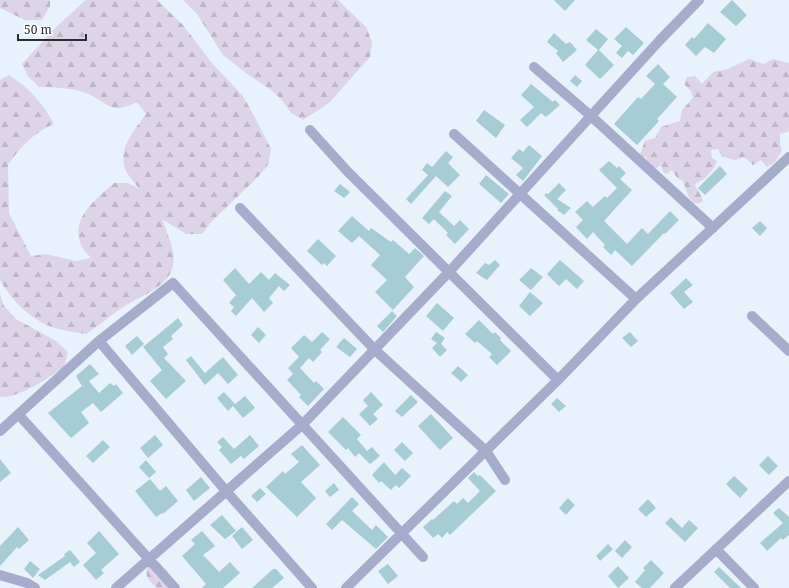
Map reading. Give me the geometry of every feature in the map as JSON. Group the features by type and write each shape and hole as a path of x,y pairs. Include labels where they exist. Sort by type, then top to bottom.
{"street":[{"path":"116,588 303,424 521,195 591,116 699,0"},
{"path":"534,67 591,116 713,228"},
{"path":"310,130 348,172 558,380"},
{"path":"454,134 636,300"},
{"path":"346,588 558,380 636,300 789,157"},
{"path":"240,208 375,350 486,451 505,480"},
{"path":"0,431 99,341 173,283 402,532 423,557"},
{"path":"752,316 789,351"},
{"path":"99,341 226,491 312,588"},
{"path":"19,414 175,588"},
{"path":"675,588 789,481"},
{"path":"716,549 754,588"},
{"path":"0,575 27,583 35,588"}],"green space":[{"path":"0,0 50,0 50,6 42,20 25,20 0,8"},
{"path":"86,0 157,0 183,25 211,62 242,95 271,149 268,165 258,177 211,222 202,234 186,234 162,219 174,257 170,273 155,289 131,302 86,334 67,331 46,325 30,315 10,295 0,280 0,80 9,75 23,85 35,96 54,124 33,136 17,152 8,165 9,213 31,256 46,254 76,261 91,258 81,245 79,226 82,218 93,203 114,183 128,183 139,189 125,169 123,161 129,139 146,114 137,102 119,108 113,108 83,92 61,88 39,87 28,76 22,64 57,26"},
{"path":"183,0 338,0 366,27 372,42 370,57 329,103 303,120 291,113 282,100 271,90 223,55 197,14"},
{"path":"749,59 764,64 773,59 789,63 789,131 780,134 782,151 775,162 767,167 761,160 753,165 744,157 735,160 723,157 718,149 711,150 712,158 717,161 714,168 708,175 696,183 695,186 703,201 700,203 694,203 689,198 683,181 678,179 672,170 666,174 663,172 661,165 655,169 648,163 646,157 641,157 640,154 645,141 655,138 661,127 680,121 682,110 693,98 691,91 684,84 687,77 695,76 702,84 713,72 728,69"},
{"path":"0,294 4,306 16,319 56,341 68,352 64,367 25,391 0,397"},
{"path":"159,563 167,571 174,588 157,588 148,578 146,572 148,566"}],"building":[{"path":"554,0 575,0 565,11"},
{"path":"732,0 747,15 736,26 720,12"},
{"path":"708,23 726,39 714,53 705,47 696,56 685,45 692,37 694,39"},
{"path":"626,27 644,43 633,55 628,51 622,58 616,53 622,46 614,39"},
{"path":"596,29 608,39 599,50 614,65 600,79 585,65 598,50 586,40"},
{"path":"554,33 566,44 570,42 577,50 563,62 556,53 558,51 547,42"},
{"path":"658,64 670,77 663,84 677,97 657,119 659,121 637,145 614,124 638,97 641,99 655,84 646,76"},
{"path":"575,75 582,81 577,87 570,81"},
{"path":"531,84 553,102 555,100 560,105 546,117 541,113 527,127 520,120 534,107 521,95"},
{"path":"484,110 505,125 496,138 476,121"},
{"path":"529,145 542,156 523,181 516,175 523,168 511,158 519,149 523,152"},
{"path":"446,151 453,157 448,163 460,175 448,187 436,176 411,204 406,199 428,175 422,170 427,163 432,167"},
{"path":"609,161 617,168 619,166 626,173 620,179 632,190 604,221 627,244 642,228 648,234 670,211 679,220 665,234 664,233 632,266 615,250 611,255 603,247 605,245 593,232 587,239 576,227 583,220 575,212 587,201 593,207 605,196 607,198 617,188 599,170"},
{"path":"720,166 727,174 705,195 698,188"},
{"path":"486,175 509,194 501,203 479,184"},
{"path":"559,183 566,190 557,199 571,208 564,215 557,210 558,209 544,195 546,193 548,194"},
{"path":"340,184 350,192 344,198 334,191"},
{"path":"445,191 452,196 439,212 454,226 460,220 469,229 455,244 446,235 448,233 434,219 429,224 422,218"},
{"path":"352,216 369,231 371,228 391,242 393,240 409,254 415,248 424,256 405,277 414,287 393,310 375,292 387,280 371,265 380,255 359,236 352,243 338,231"},
{"path":"760,221 767,228 760,236 752,228"},
{"path":"318,239 336,256 327,266 324,263 322,265 307,251"},
{"path":"495,260 500,265 487,280 476,273 485,263 489,265"},
{"path":"560,260 584,281 577,289 566,279 559,286 547,274"},
{"path":"235,268 249,284 261,272 269,280 275,273 290,285 284,291 279,286 269,298 273,303 264,312 252,298 236,316 231,311 234,307 229,303 236,295 223,280"},
{"path":"531,268 543,277 531,290 519,280"},
{"path":"686,278 693,285 684,292 693,302 684,309 670,293"},
{"path":"530,292 543,303 530,316 519,306"},
{"path":"437,303 454,318 443,331 426,316"},
{"path":"392,311 397,316 383,332 377,326"},
{"path":"178,318 183,325 171,336 173,339 163,347 168,354 164,358 186,381 166,399 150,381 162,370 143,347"},
{"path":"479,320 493,334 495,332 501,338 500,340 511,351 497,365 489,357 492,354 477,341 475,343 465,334"},
{"path":"258,327 266,335 259,343 251,335"},
{"path":"322,332 330,339 320,350 322,352 313,362 309,358 300,368 314,383 316,381 324,389 308,406 299,397 301,395 287,380 293,374 288,368 299,357 291,348 304,335 312,342"},
{"path":"436,332 445,338 441,344 447,350 440,357 432,348 437,343 431,339"},
{"path":"630,332 638,341 631,347 622,338"},
{"path":"137,336 144,344 132,355 125,346"},
{"path":"344,338 357,349 350,357 336,347"},
{"path":"191,356 205,373 223,357 238,375 228,384 218,373 205,385 186,360"},
{"path":"90,364 99,374 89,381 99,393 110,383 114,386 116,384 123,393 101,412 93,403 81,412 89,423 71,438 48,413 82,386 76,376"},
{"path":"458,366 468,375 461,382 451,373"},
{"path":"224,392 235,404 228,411 217,398"},
{"path":"371,392 383,405 373,414 378,419 370,426 359,414 368,406 363,400"},
{"path":"411,395 418,402 402,417 395,411"},
{"path":"245,396 255,408 243,418 233,406"},
{"path":"557,398 566,406 559,412 551,404"},
{"path":"431,414 453,438 440,450 418,426"},
{"path":"343,417 361,435 357,439 367,451 372,447 380,456 370,464 359,453 355,457 348,448 346,450 328,432"},
{"path":"155,435 163,445 148,458 140,448"},
{"path":"250,435 259,446 244,459 241,456 231,464 219,450 222,447 217,442 223,437 234,449"},
{"path":"103,440 110,447 93,463 86,456"},
{"path":"402,442 413,453 405,461 394,450"},
{"path":"302,445 320,465 301,482 316,498 297,517 266,487 283,471 285,474 299,462 291,454"},
{"path":"768,456 778,466 769,475 759,465"},
{"path":"0,459 11,473 0,482"},
{"path":"146,460 156,472 149,478 139,467"},
{"path":"384,462 395,475 402,468 411,476 399,488 396,485 391,490 381,481 379,483 372,475"},
{"path":"474,472 478,476 480,475 496,491 450,535 447,532 442,538 438,534 433,538 423,527 454,501 457,504 463,498 468,503 480,491 468,478"},
{"path":"734,476 748,489 740,498 726,484"},
{"path":"201,477 210,488 194,501 186,490"},
{"path":"150,479 160,491 166,486 178,501 163,514 162,513 156,517 135,491"},
{"path":"334,483 339,490 330,497 325,491"},
{"path":"260,488 266,494 257,502 251,496"},
{"path":"352,497 359,504 352,511 372,530 376,525 388,537 376,549 342,520 332,530 326,524"},
{"path":"568,498 575,505 566,515 559,508"},
{"path":"648,499 656,508 646,517 638,509"},
{"path":"779,508 789,517 789,535 783,540 781,538 767,551 760,543 783,523 773,513"},
{"path":"222,515 236,531 225,539 210,525"},
{"path":"671,517 682,528 689,520 698,528 685,542 665,523"},
{"path":"18,527 29,540 19,549 17,547 0,566 0,546"},
{"path":"242,527 253,540 242,549 232,536"},
{"path":"99,531 119,554 101,570 104,573 96,580 83,565 96,553 87,543"},
{"path":"202,531 215,546 203,555 219,572 230,562 240,573 223,588 202,588 206,584 182,556 195,544 191,540"},
{"path":"625,540 632,547 622,558 615,551"},
{"path":"608,544 613,549 600,561 596,556"},
{"path":"70,550 80,562 74,567 70,562 45,580 38,575 65,556 64,554"},
{"path":"651,560 664,573 650,588 642,588 635,582 645,570 643,568"},
{"path":"30,561 40,569 33,578 24,569"},
{"path":"388,564 398,576 388,584 378,571"},
{"path":"618,566 629,578 618,588 608,576"},
{"path":"719,567 741,588 730,588 714,572"},
{"path":"273,569 276,569 284,578 272,588 252,588"}]}
